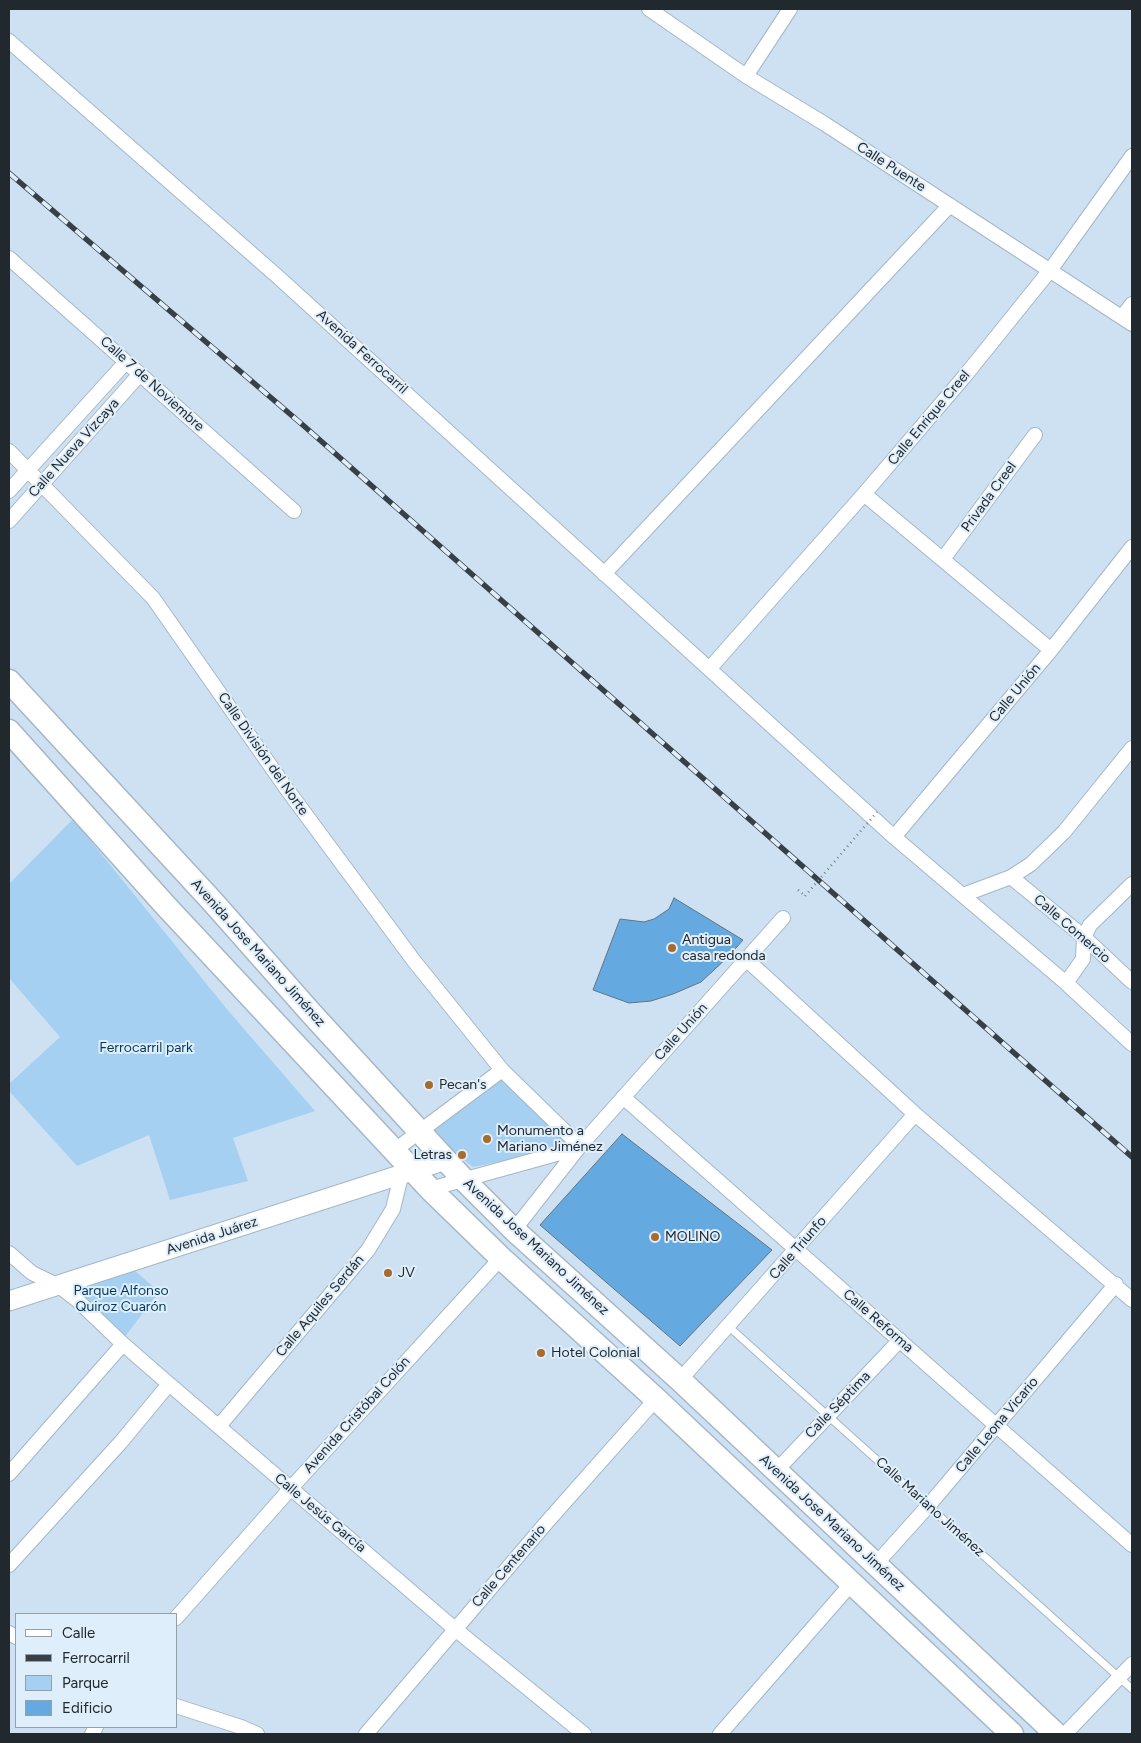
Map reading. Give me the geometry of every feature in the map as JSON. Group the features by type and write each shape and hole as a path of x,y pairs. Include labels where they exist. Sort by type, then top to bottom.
{"highway":[{"name":"Avenida Jose Mariano Jiménez","path":"9,681 212,901 464,1180 514,1230 680,1380 1056,1734"},
{"path":"9,731 165,906 395,1150 416,1179 656,1400 1012,1734"}],"main road":[{"path":"416,1179 446,1160"},
{"name":"Avenida Juárez","path":"9,1301 416,1179"}],"street":[{"name":"Calle Puente","path":"649,9 746,76 825,124 1051,269 1127,321"},
{"path":"746,76 790,9"},
{"name":"Avenida Ferrocarril","path":"9,41 277,276 894,837 1066,983 1132,1044"},
{"name":"Calle Enrique Creel","path":"710,668 864,494 964,377 1051,269 1132,156"},
{"path":"604,574 950,205"},
{"name":"Calle 7 de Noviembre","path":"9,258 294,511"},
{"path":"1127,321 1132,304"},
{"name":"Calle Nueva Vizcaya","path":"9,491 126,362"},
{"name":"Calle Nueva Vizcaya","path":"9,521 140,374"},
{"name":"Privada Creel","path":"943,559 1035,435"},
{"name":"Calle División del Norte","path":"9,451 153,598 297,803 414,961 502,1070"},
{"path":"864,494 1050,650"},
{"name":"Calle Unión","path":"894,837 1050,650 1132,547"},
{"path":"963,895 1011,876 1031,864 1064,832 1132,748"},
{"name":"Calle Comercio","path":"1011,876 1084,937 1132,982"},
{"path":"1066,983 1083,959 1084,937 1090,925 1132,884"},
{"name":"Calle Unión","path":"514,1230 579,1147 783,918"},
{"path":"746,959 915,1114 1116,1284 1132,1300"},
{"path":"395,1150 502,1070 579,1147 464,1180 416,1179"},
{"name":"Calle Reforma","path":"623,1097 1132,1545"},
{"name":"Calle Triunfo","path":"680,1380 797,1250 915,1114"},
{"name":"Calle Aquiles Serdán","path":"219,1426 368,1250 393,1209 416,1179"},
{"name":"Calle Jesús García","path":"9,1253 32,1273 59,1286 77,1300 123,1344 454,1629 584,1734"},
{"name":"Avenida Cristóbal Colón","path":"178,1616 290,1488 501,1258"},
{"name":"Calle Leona Vicario","path":"876,1564 929,1506 1116,1284"},
{"name":"Calle Séptima","path":"776,1470 900,1340"},
{"path":"9,1474 123,1344"},
{"path":"9,1565 121,1442 169,1384"},
{"name":"Calle Centenario","path":"366,1734 454,1629 656,1400"},
{"path":"720,1734 852,1583"},
{"path":"1065,1734 1132,1664"},
{"path":"178,1707 257,1734"}],"lane":[{"name":"Calle Mariano Jiménez","path":"728,1326 1132,1689"}],"path":[{"path":"798,890 805,896 877,812"}],"green space":[{"name":"Ferrocarril park","path":"73,819 226,1008 315,1111 233,1138 248,1181 170,1200 149,1135 77,1166 9,1091 9,1084 60,1037 9,978 9,884"},
{"path":"502,1075 574,1147 473,1167 426,1131"},
{"name":"Parque Alfonso Quiroz Cuarón","path":"133,1269 159,1292 124,1338 69,1288"}],"building":[{"name":"Antigua casa redonda","path":"674,898 743,940 701,982 673,994 651,1001 629,1003 593,990 620,919 644,922 654,919 669,909"},
{"name":"MOLINO","path":"622,1134 772,1250 680,1346 540,1225"}],"railway":[{"path":"9,173 304,426 1132,1157"}],"place":[{"name":"Antigua casa redonda","path":"672,948"},
{"name":"Pecan's","path":"429,1085"},
{"name":"Monumento a Mariano Jiménez","path":"487,1139"},
{"name":"Letras","path":"462,1155"},
{"name":"MOLINO","path":"655,1237"},
{"name":"JV","path":"388,1273"},
{"name":"Hotel Colonial","path":"541,1353"}]}
